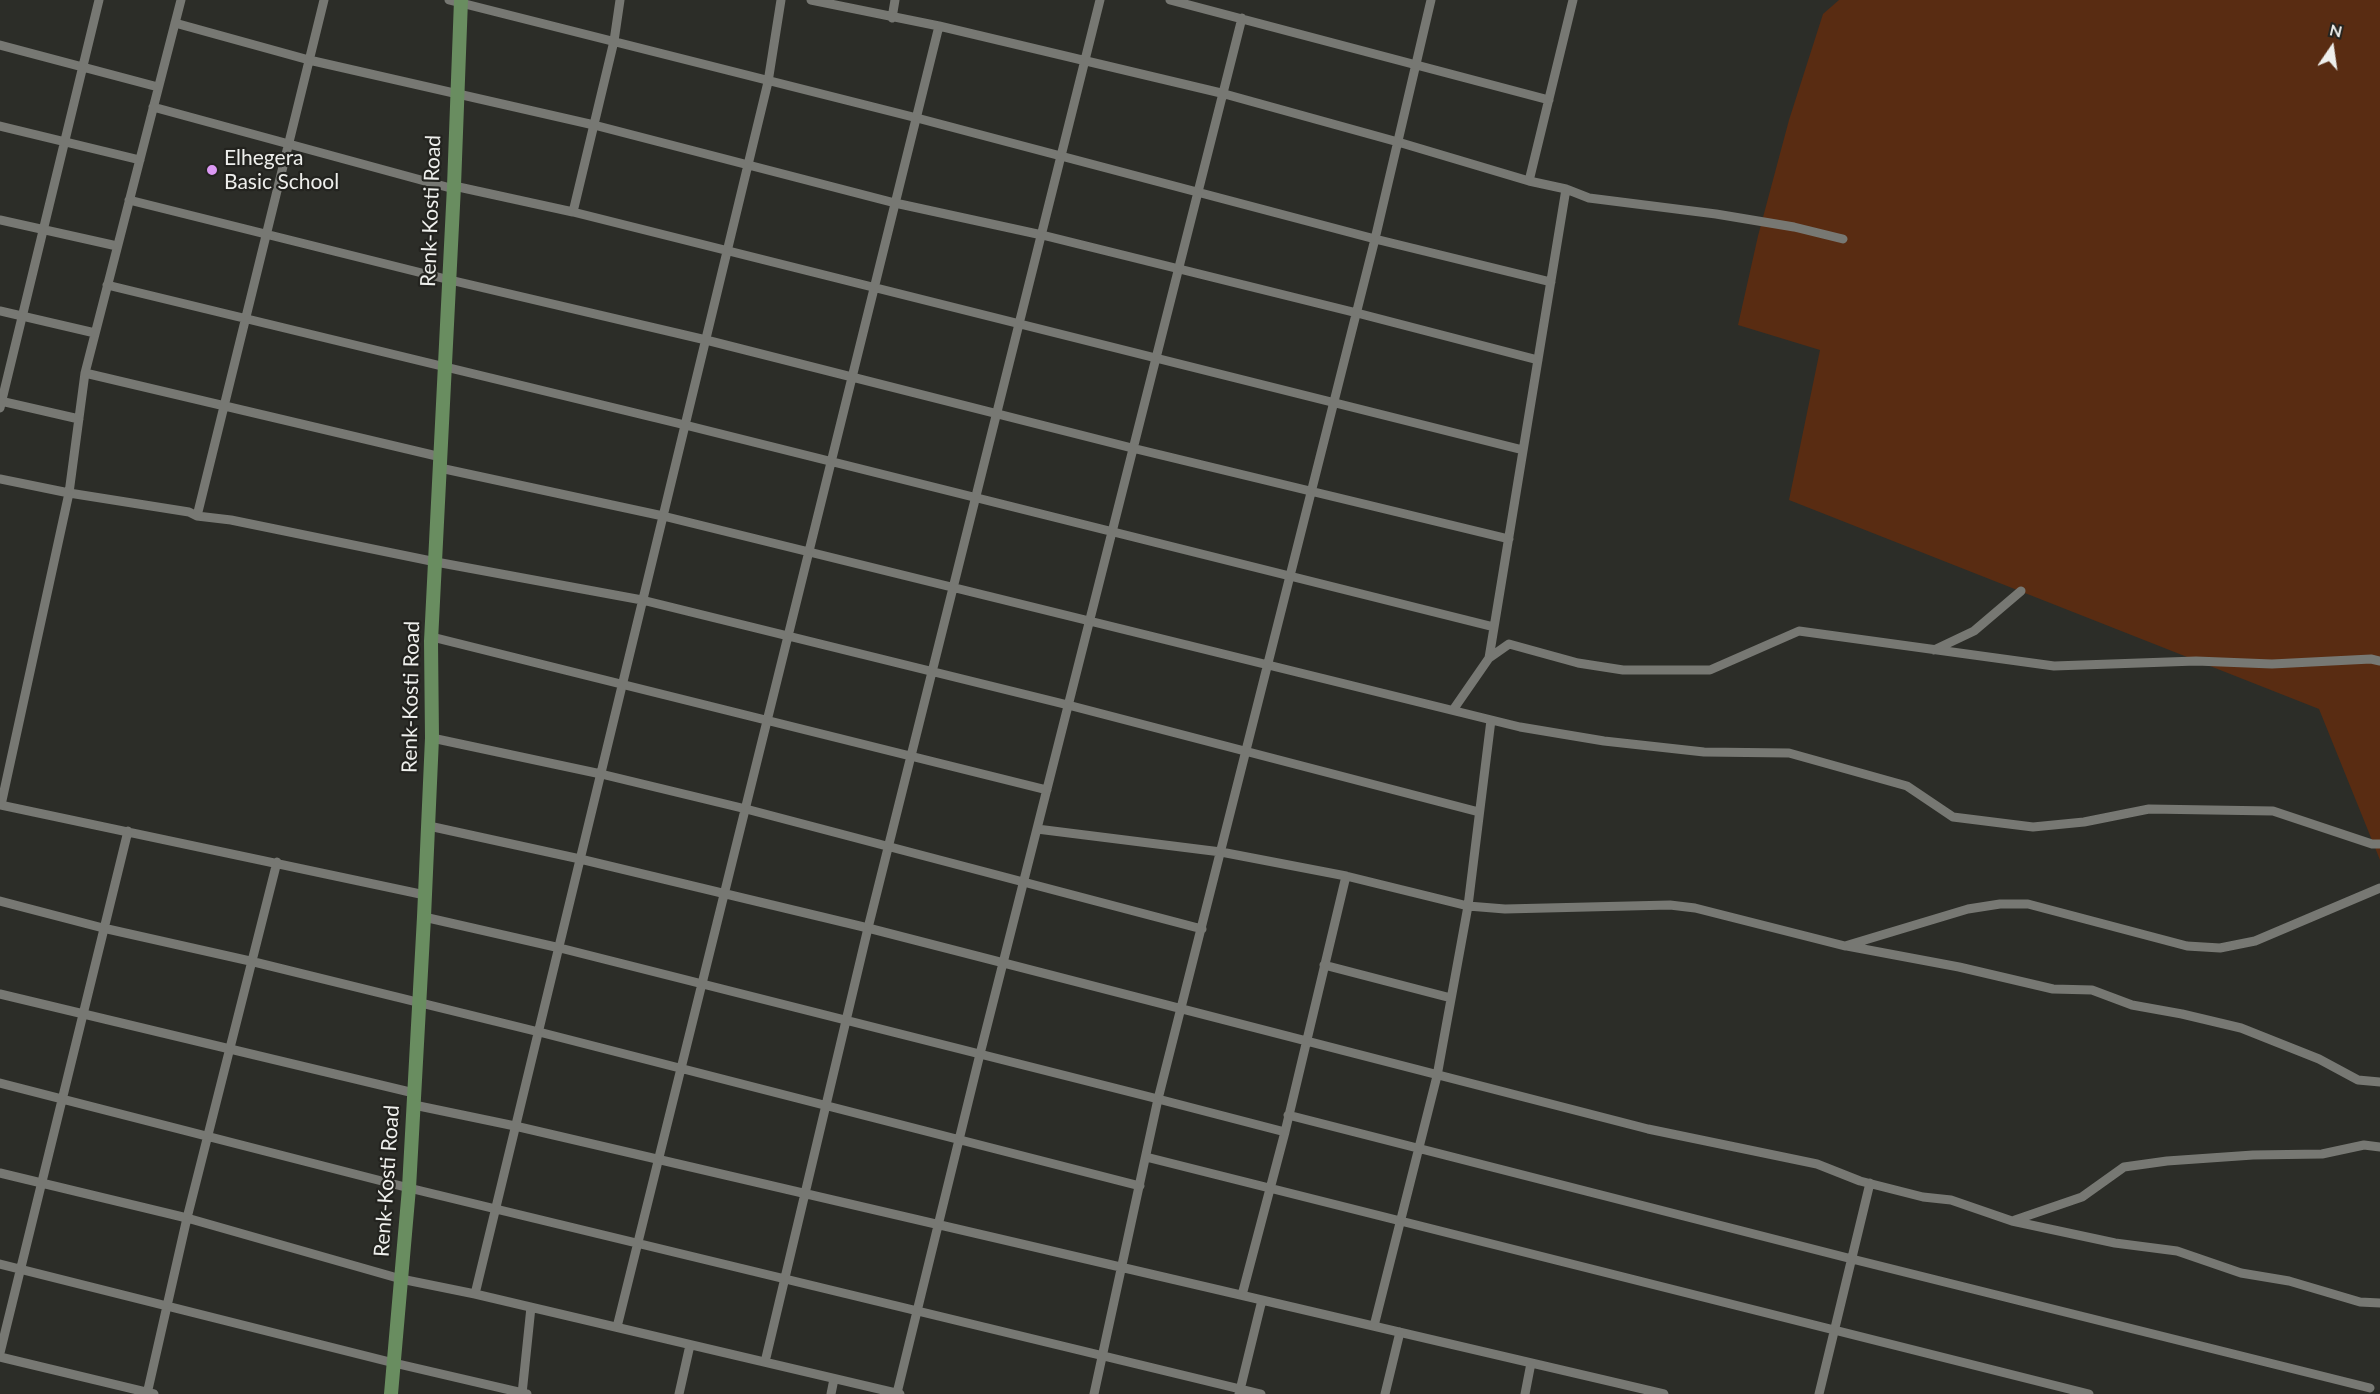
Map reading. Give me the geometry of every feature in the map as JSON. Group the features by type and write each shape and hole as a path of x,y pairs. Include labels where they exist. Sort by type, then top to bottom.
{"main road":[{"name":"Renk-Kosti Road","path":"391,1394 410,1188 429,826 432,637 454,188 457,1"}],"street":[{"path":"79,419 1,403 99,0"},
{"path":"180,0 85,373 69,494 0,805 425,895"},
{"path":"197,516 324,0"},
{"path":"573,212 614,41 620,0"},
{"path":"475,1294 768,82 781,0"},
{"path":"811,0 939,26 1221,93 1529,181 1566,189 1589,198 1716,214 1794,227 1843,239"},
{"path":"892,18 895,0"},
{"path":"765,1362 868,928 1100,0"},
{"path":"1170,0 1549,100"},
{"path":"1094,1394 1158,1099 1357,313 1431,0"},
{"path":"1529,181 1574,0"},
{"path":"457,1 768,82 917,118 1375,239 1551,282"},
{"path":"0,1173 187,1218 401,1279 475,1294 899,1394 937,1224 1025,882 1221,93 1242,18"},
{"path":"175,23 309,60 594,125 896,203 1357,313 1538,360"},
{"path":"617,1327 683,1069 939,26"},
{"path":"0,45 158,87"},
{"path":"153,108 454,188 573,212 1523,450"},
{"path":"0,126 140,160"},
{"path":"1489,658 1566,189"},
{"path":"129,200 1509,539"},
{"path":"0,220 117,246"},
{"path":"107,285 832,461 1111,533 1494,627"},
{"path":"0,311 95,333"},
{"path":"85,373 1491,720 1604,741 1704,752 1789,753 1906,786 1953,817 2033,826 2084,822 2149,809 2273,811 2372,844 2380,844"},
{"path":"0,480 69,494 189,512 197,516 231,520 436,562 642,600 1068,705 1479,812"},
{"path":"1934,650 1974,631 2021,591"},
{"path":"1453,710 1489,658 1509,644 1578,663 1623,670 1710,670 1799,631 2054,666 2196,661 2272,664 2371,659 2380,661"},
{"path":"432,637 1047,790"},
{"path":"1374,1326 1437,1076 1467,906 1491,720"},
{"path":"432,738 601,774 746,809 1202,928"},
{"path":"429,826 580,859 868,928 1648,1129 1816,1164 1870,1183 1923,1197 1951,1200 2013,1221 2115,1243 2177,1251 2241,1273 2289,1281 2360,1302 2380,1302"},
{"path":"1037,830 1221,852 1346,876 1467,906 1505,909 1670,905 1695,908 1845,946 1959,967 2053,989 2092,990 2132,1005 2241,1028 2319,1059 2358,1080 2380,1082"},
{"path":"128,831 0,1355 149,1393 187,1218 276,862"},
{"path":"1242,1295 1285,1132 1346,876"},
{"path":"1845,946 1968,909 2000,904 2028,904 2187,946 2220,948 2255,941 2380,888"},
{"path":"0,901 103,928 250,961 539,1032 1140,1186"},
{"path":"424,917 560,948 1285,1132"},
{"path":"1324,965 1451,998"},
{"path":"0,994 229,1050 515,1126 1664,1394"},
{"path":"0,1083 410,1188 496,1207 1240,1392 1262,1394"},
{"path":"1288,1115 2370,1388"},
{"path":"2013,1221 2082,1197 2124,1167 2167,1161 2253,1155 2322,1154 2364,1145 2380,1147"},
{"path":"1146,1157 2089,1394"},
{"path":"1819,1394 1870,1183"},
{"path":"0,1264 524,1394 531,1307"},
{"path":"1240,1392 1262,1300"},
{"path":"1385,1394 1400,1332"},
{"path":"679,1394 690,1345"},
{"path":"1525,1394 1531,1363"},
{"path":"831,1394 834,1378"}],"shaded area":[{"path":"1839,0 2380,0 2380,860 2319,709 1789,500 1820,350 1738,325 1758,236 1789,120 1823,14"}],"place":[{"name":"Elhegera Basic School","path":"212,170"}]}
